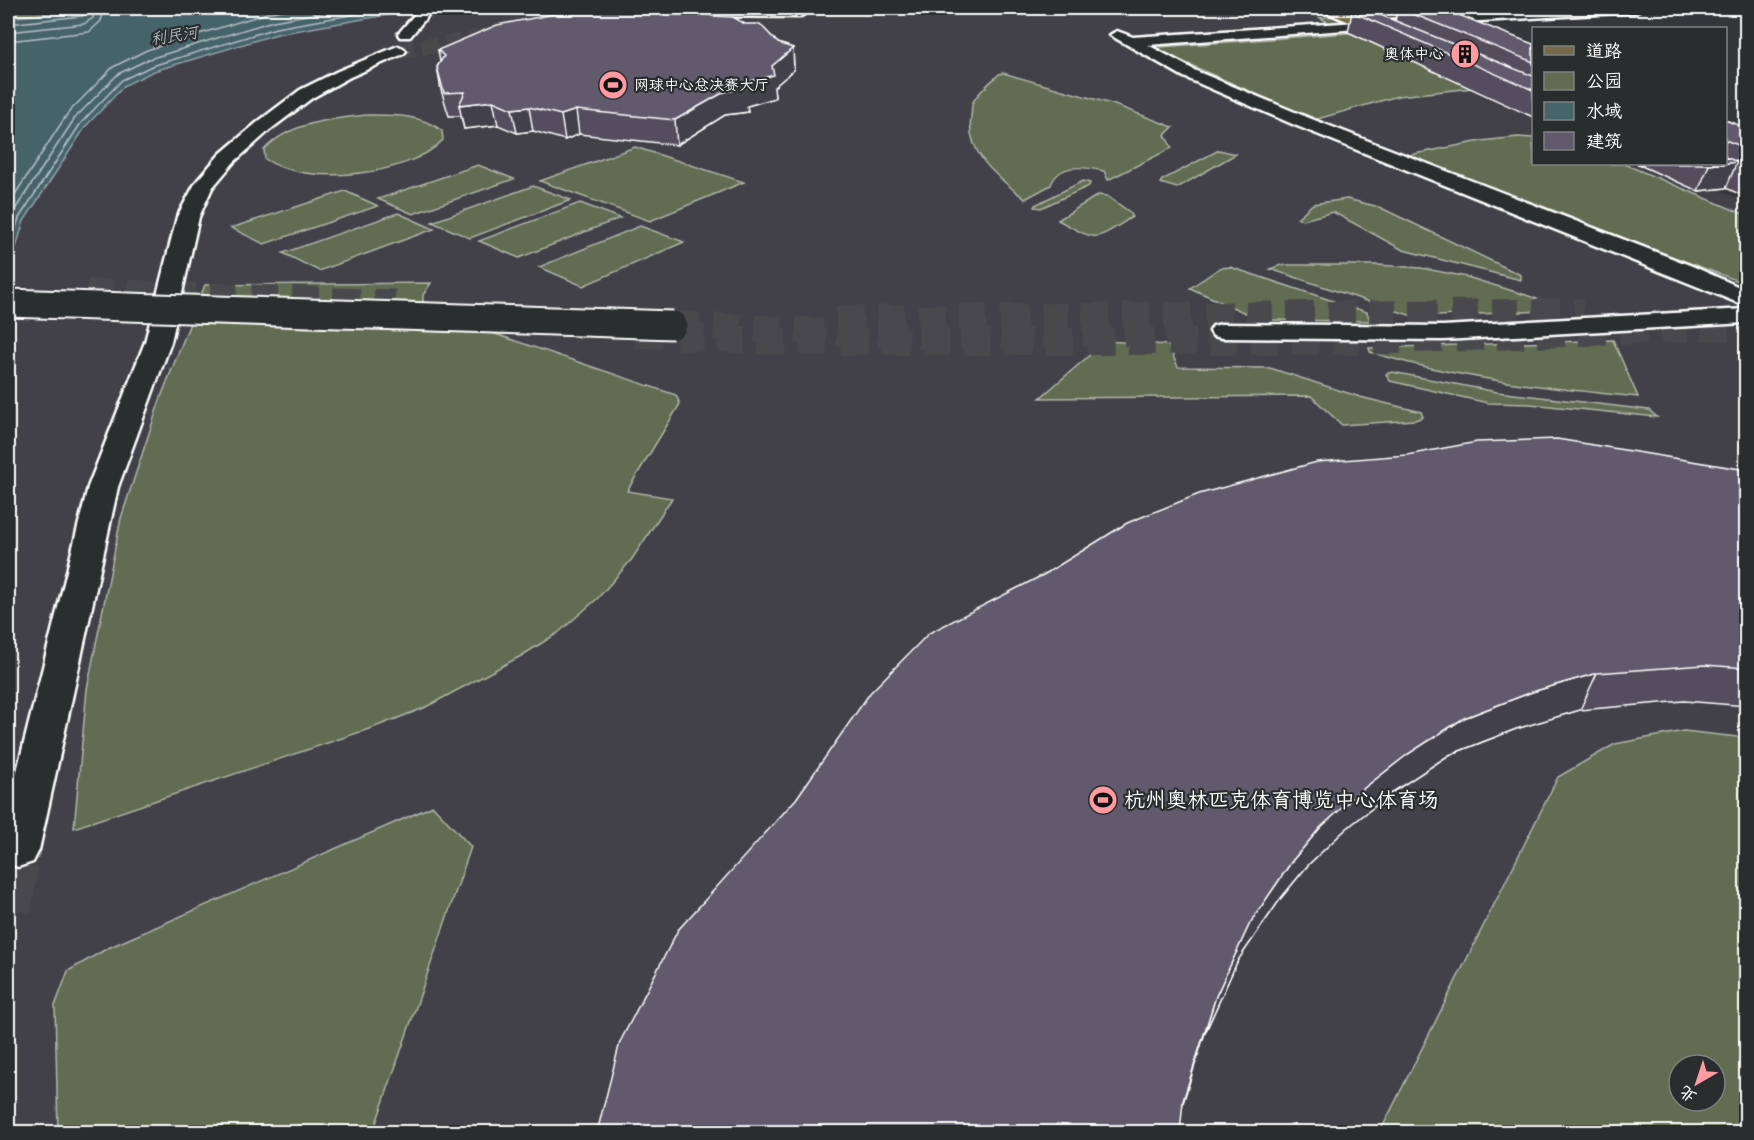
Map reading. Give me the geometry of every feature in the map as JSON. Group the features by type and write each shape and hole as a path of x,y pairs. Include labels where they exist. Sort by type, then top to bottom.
{"main road":[{"path":"1328,8 1411,43"},
{"path":"1375,8 1441,34"}],"street":[{"path":"1635,8 1125,39 1190,74 1273,110 1684,271 1746,298"},
{"path":"18,850 103,487 158,342 188,217 203,186 227,158 306,94 392,49 427,9"},
{"path":"714,13 799,13"},
{"path":"8,303 673,325"},
{"path":"1222,331 1443,333 1746,316"}],"shaded area":[{"path":"8,8 1308,8 1532,107 1532,165 1662,165 1746,202 1746,1132 8,1132"}],"green space":[{"path":"8,8 91,8 8,18"},
{"path":"1336,16 1492,86 1398,96 1314,120 1157,50 1161,47 1349,33 1320,18"},
{"path":"1003,73 1115,105 1173,127 1165,135 1172,148 1108,180 1104,171 1089,168 1066,169 1055,178 1051,185 1025,199 995,174 973,142 971,130 973,102 985,87"},
{"path":"367,115 416,118 442,131 443,140 428,152 407,162 357,174 305,173 283,168 265,159 264,150 286,133 326,120"},
{"path":"1532,138 1532,165 1626,165 1746,215 1746,284 1404,156 1481,141"},
{"path":"635,147 744,182 650,221 540,181"},
{"path":"1219,150 1236,154 1177,188 1160,183 1162,180"},
{"path":"478,165 514,179 413,214 378,199"},
{"path":"1083,181 1090,183 1089,186 1041,208 1034,207 1035,205"},
{"path":"533,186 571,200 470,238 432,222"},
{"path":"345,191 378,206 264,244 231,228"},
{"path":"1098,195 1107,196 1131,213 1132,217 1102,235 1095,236 1081,232 1058,220"},
{"path":"1347,199 1379,207 1521,275 1521,280 1403,250 1333,212 1303,220 1297,218 1313,204"},
{"path":"580,203 620,218 519,258 479,241"},
{"path":"398,213 434,229 319,271 283,253"},
{"path":"640,226 684,242 583,286 539,267"},
{"path":"1281,265 1378,265 1421,268 1467,277 1526,295 1540,300 1543,311 1415,317 1270,269"},
{"path":"1230,267 1367,312 1370,321 1261,320 1190,288 1220,268"},
{"path":"431,283 423,295 423,304 433,313 676,395 680,404 627,491 672,498 632,559 598,598 558,633 521,656 424,708 372,728 74,828 87,689 121,518 161,397 205,285"},
{"path":"1613,340 1638,397 1469,376 1370,352 1369,348"},
{"path":"1106,341 1168,345 1178,367 1270,368 1360,397 1421,412 1423,417 1415,420 1342,425 1311,396 1040,398"},
{"path":"1392,372 1497,392 1649,410 1657,417 1530,404 1488,403 1390,381 1386,374"},
{"path":"1684,731 1746,738 1746,1132 1380,1132 1558,777 1615,744"},
{"path":"433,806 471,847 373,1132 58,1132 55,1006 68,971 108,948"}],"water":[{"name":"利民河","path":"100,8 427,8 277,34 154,71 125,85 86,126 24,221 8,274 8,18"}],"building":[{"name":"网球中心总决赛大厅","path":"613,8 643,11 649,8 676,12 697,11 713,16 733,17 745,24 760,24 778,43 793,48 772,66 774,75 743,83 746,88 724,92 675,120 576,110 561,115 529,107 512,109 493,101 459,105 465,92 444,93 437,67 444,56 438,50 497,25 565,12"},
{"path":"1398,8 1441,8 1532,44 1532,62"},
{"path":"1368,10 1532,76 1532,90 1352,12"},
{"path":"1727,121 1746,128 1746,148 1727,141"},
{"path":"1727,158 1746,165 1746,166 1737,162 1727,163"},
{"name":"杭州奥林匹克体育博览中心体育场","path":"1557,439 1746,470 1746,668 1704,665 1597,673 1532,692 1464,718 1408,754 1359,792 1320,828 1292,861 1250,923 1216,996 1183,1101 1180,1132 597,1132 620,1042 678,930 796,799 870,693 929,633 1045,574 1127,523 1199,494 1317,462 1407,455 1477,442"}],"tunnel":[{"path":"398,51 506,34"},
{"path":"87,292 395,303"},
{"path":"836,319 1583,312"},
{"path":"673,325 929,336 1222,331"},
{"path":"636,334 781,342 1381,341 1746,326"},
{"path":"8,909 18,850"}],"place":[{"name":"奥体中心","path":"1465,54"},
{"name":"网球中心总决赛大厅","path":"613,85"},
{"name":"杭州奥林匹克体育博览中心体育场","path":"1103,800"}]}
